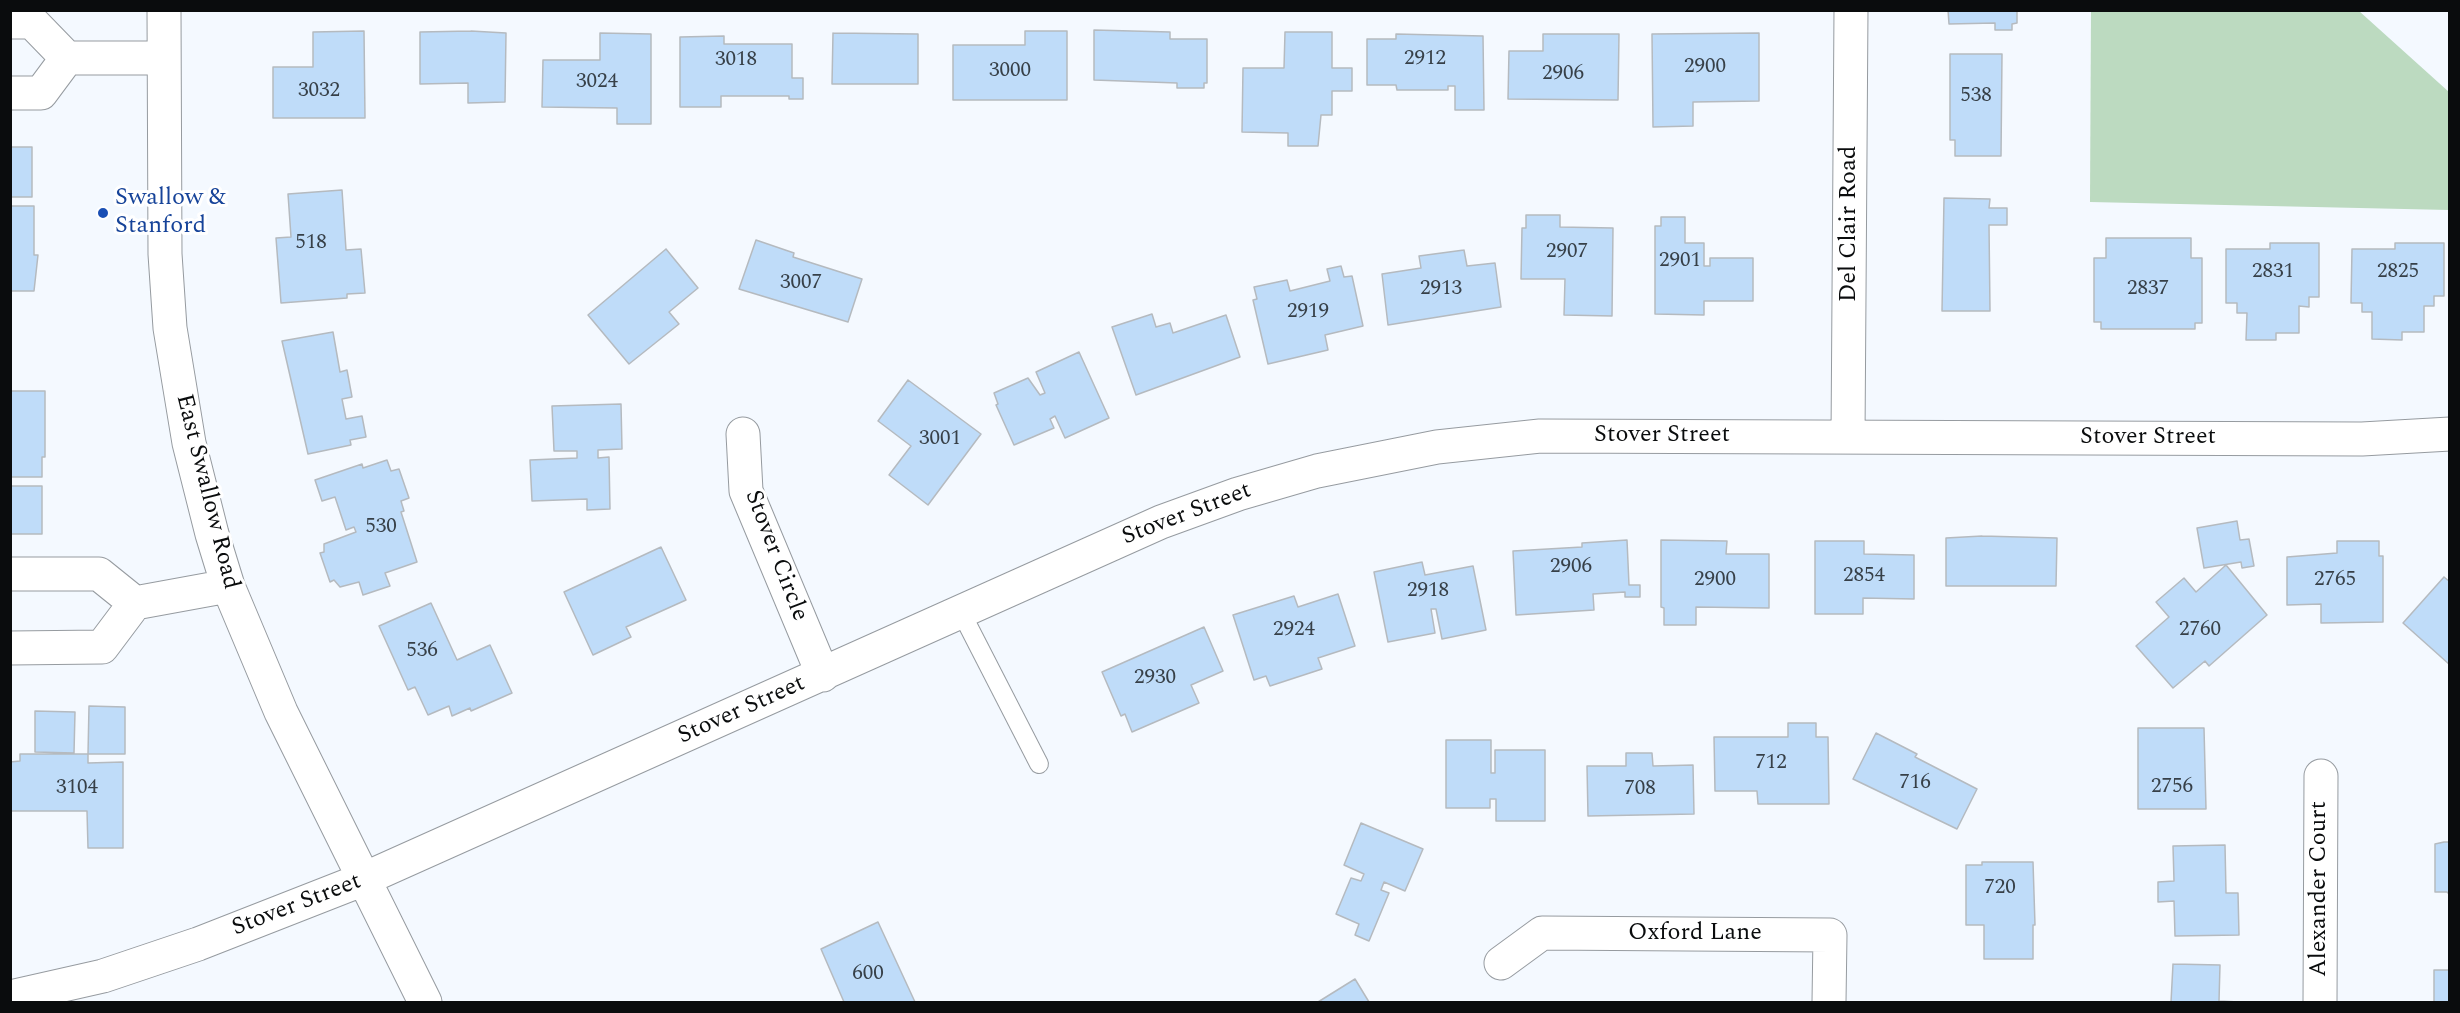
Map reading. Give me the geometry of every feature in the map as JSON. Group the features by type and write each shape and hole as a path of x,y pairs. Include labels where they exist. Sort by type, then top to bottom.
{"street":[{"name":"East Swallow Road","path":"164,10 165,254 170,328 189,443 228,586 281,712 425,1002"},
{"name":"Del Clair Road","path":"1848,437 1851,10"},
{"path":"10,22 32,22 67,58 163,58"},
{"path":"10,93 41,93 67,58"},
{"name":"Stover Circle","path":"744,434 746,491 823,675"},
{"name":"Stover Street","path":"10,997 114,973 198,944 364,879 1161,522 1238,494 1317,471 1437,447 1540,436 2362,439 2450,434"},
{"path":"10,574 99,574 135,603"},
{"path":"10,648 102,647 135,603 228,586"},
{"name":"Alexander Court","path":"2320,1002 2321,776"},
{"name":"Oxford Lane","path":"1501,963 1542,933 1830,935 1829,1002"}],"lane":[{"path":"962,612 1039,764"}],"green space":[{"path":"2091,11 2359,11 2449,92 2449,210 2090,202"}],"building":[{"path":"1948,10 2017,10 2017,23 2012,24 2012,30 1995,30 1995,23 1949,24"},
{"path":"1094,30 1170,32 1170,39 1207,39 1207,83 1204,83 1204,88 1177,88 1177,83 1094,80"},
{"path":"364,31 365,118 273,118 273,67 313,67 313,32"},
{"path":"1025,31 1067,31 1067,100 953,100 953,45 1025,45"},
{"path":"420,32 506,33 505,102 468,103 468,83 420,84"},
{"path":"1285,32 1332,32 1332,68 1352,68 1352,91 1332,91 1332,115 1321,115 1318,146 1288,146 1288,133 1242,132 1243,68 1284,68"},
{"path":"600,33 651,34 651,124 617,124 617,108 542,107 543,60 600,60"},
{"path":"833,33 918,34 918,84 832,84"},
{"path":"1759,33 1759,101 1693,102 1693,126 1653,127 1652,34"},
{"path":"1396,34 1483,36 1484,110 1455,110 1455,86 1448,86 1448,90 1397,90 1396,85 1367,85 1367,39 1396,39"},
{"path":"1543,34 1619,34 1618,100 1508,99 1509,51 1543,51"},
{"path":"724,36 724,44 792,44 792,78 803,78 803,99 789,99 789,96 721,96 721,107 680,107 680,37"},
{"path":"1950,54 2002,54 2001,156 1955,156 1955,140 1950,140"},
{"path":"10,147 32,147 32,197 10,197"},
{"path":"342,190 346,250 361,249 365,293 347,294 347,298 281,303 276,238 291,237 288,194"},
{"path":"1944,198 1990,199 1989,208 2007,208 2007,225 1989,225 1990,311 1942,311"},
{"path":"10,206 34,206 34,255 38,255 34,291 10,291"},
{"path":"1526,215 1560,215 1560,227 1613,228 1612,316 1564,315 1565,279 1521,279 1522,228 1526,228"},
{"path":"1661,217 1685,217 1685,243 1704,243 1704,266 1710,266 1710,258 1753,258 1753,301 1704,301 1704,315 1655,314 1655,226 1661,226"},
{"path":"2106,238 2191,238 2191,258 2202,258 2202,323 2195,323 2195,329 2101,329 2101,322 2094,322 2094,258 2106,258"},
{"path":"756,240 794,253 793,257 862,279 848,322 739,289"},
{"path":"2270,243 2319,243 2319,297 2309,297 2309,307 2299,306 2299,333 2276,333 2276,340 2246,340 2247,313 2237,313 2237,303 2226,303 2226,249 2270,249"},
{"path":"2395,243 2444,243 2444,296 2434,296 2434,306 2424,306 2424,332 2402,332 2402,340 2372,339 2372,312 2362,312 2362,303 2351,303 2352,249 2395,249"},
{"path":"666,249 698,288 669,312 679,324 629,364 588,315"},
{"path":"1464,250 1467,266 1495,263 1501,307 1388,325 1382,274 1421,268 1419,256"},
{"path":"1341,266 1344,277 1352,276 1363,326 1325,335 1328,350 1268,364 1253,300 1257,299 1254,287 1287,280 1290,291 1330,281 1327,269"},
{"path":"1152,314 1156,327 1170,323 1173,333 1226,315 1240,357 1136,395 1112,327"},
{"path":"333,332 340,372 347,370 352,397 342,399 346,419 362,416 366,437 350,440 351,445 308,454 282,341"},
{"path":"1079,352 1109,418 1065,438 1055,416 1050,419 1054,428 1014,445 996,405 998,404 994,393 1028,378 1040,395 1045,393 1036,372"},
{"path":"908,380 981,434 928,505 889,475 911,446 878,421"},
{"path":"10,391 45,391 45,457 42,457 42,477 10,477"},
{"path":"621,404 622,449 598,450 598,458 609,457 610,509 587,510 587,499 532,501 530,460 577,458 577,451 554,451 552,406"},
{"path":"387,460 391,471 399,469 409,498 401,501 404,511 401,512 417,562 385,573 390,586 363,595 359,582 340,587 334,580 330,582 320,553 324,552 324,544 356,532 354,527 346,530 335,497 322,501 315,480 362,464 363,468"},
{"path":"10,486 42,486 42,534 10,534"},
{"path":"2237,521 2240,540 2249,539 2254,566 2242,568 2241,562 2204,568 2197,528"},
{"path":"1982,536 2057,538 2056,586 1946,586 1946,538"},
{"path":"1627,540 1629,585 1640,585 1640,597 1625,597 1625,592 1593,594 1594,610 1516,615 1513,551 1582,547 1582,543"},
{"path":"1661,540 1727,541 1726,554 1769,554 1769,608 1696,607 1696,625 1664,625 1664,608 1661,607"},
{"path":"1815,541 1864,541 1864,554 1914,555 1914,599 1863,598 1863,614 1815,614"},
{"path":"2337,541 2379,541 2379,556 2383,556 2383,622 2321,623 2321,604 2287,605 2287,557 2337,553"},
{"path":"661,547 686,600 626,627 631,637 593,655 564,592"},
{"path":"1422,562 1425,575 1473,566 1486,630 1442,639 1436,609 1431,609 1435,633 1388,642 1374,572"},
{"path":"2226,565 2267,615 2209,666 2205,661 2173,688 2136,646 2169,617 2156,602 2184,578 2196,592"},
{"path":"2444,577 2450,582 2450,665 2403,623"},
{"path":"1338,594 1355,646 1318,658 1322,669 1270,686 1266,676 1254,680 1233,615 1294,596 1298,607"},
{"path":"431,603 457,660 490,645 512,693 471,711 470,708 452,716 449,706 428,715 415,687 408,690 379,626"},
{"path":"1204,627 1223,671 1191,685 1199,703 1132,732 1125,714 1121,716 1102,672"},
{"path":"89,706 125,707 125,754 88,754"},
{"path":"35,711 75,712 74,753 35,752"},
{"path":"1788,723 1816,723 1816,737 1828,737 1829,804 1758,804 1757,791 1715,791 1714,737 1788,737"},
{"path":"2138,728 2204,728 2206,809 2138,809"},
{"path":"1876,733 1917,754 1915,757 1977,789 1957,829 1853,779"},
{"path":"1446,740 1491,740 1491,773 1495,773 1495,750 1545,750 1545,821 1496,821 1496,799 1490,799 1490,808 1446,808"},
{"path":"1626,753 1652,753 1653,766 1693,765 1694,814 1588,816 1587,766 1626,766"},
{"path":"20,754 88,754 88,763 123,762 123,848 88,848 87,811 10,811 10,762 20,761"},
{"path":"1361,823 1423,849 1405,891 1384,882 1381,890 1389,893 1369,941 1355,935 1359,924 1336,914 1351,878 1361,881 1364,874 1344,865"},
{"path":"2450,842 2450,895 2447,892 2435,892 2435,844"},
{"path":"2225,845 2226,893 2238,893 2239,935 2175,936 2174,901 2158,902 2158,882 2174,881 2173,846"},
{"path":"1982,862 2033,862 2035,925 2033,925 2033,959 1984,959 1984,925 1966,925 1966,865 1982,865"},
{"path":"878,922 915,1002 844,1002 821,949"},
{"path":"2173,964 2220,965 2219,1001 2239,1002 2171,1002"},
{"path":"2434,970 2450,970 2450,1002 2434,1002"},
{"path":"1355,979 1369,1002 1318,1002"}],"place":[{"name":"Swallow & Stanford","path":"103,213"}]}
